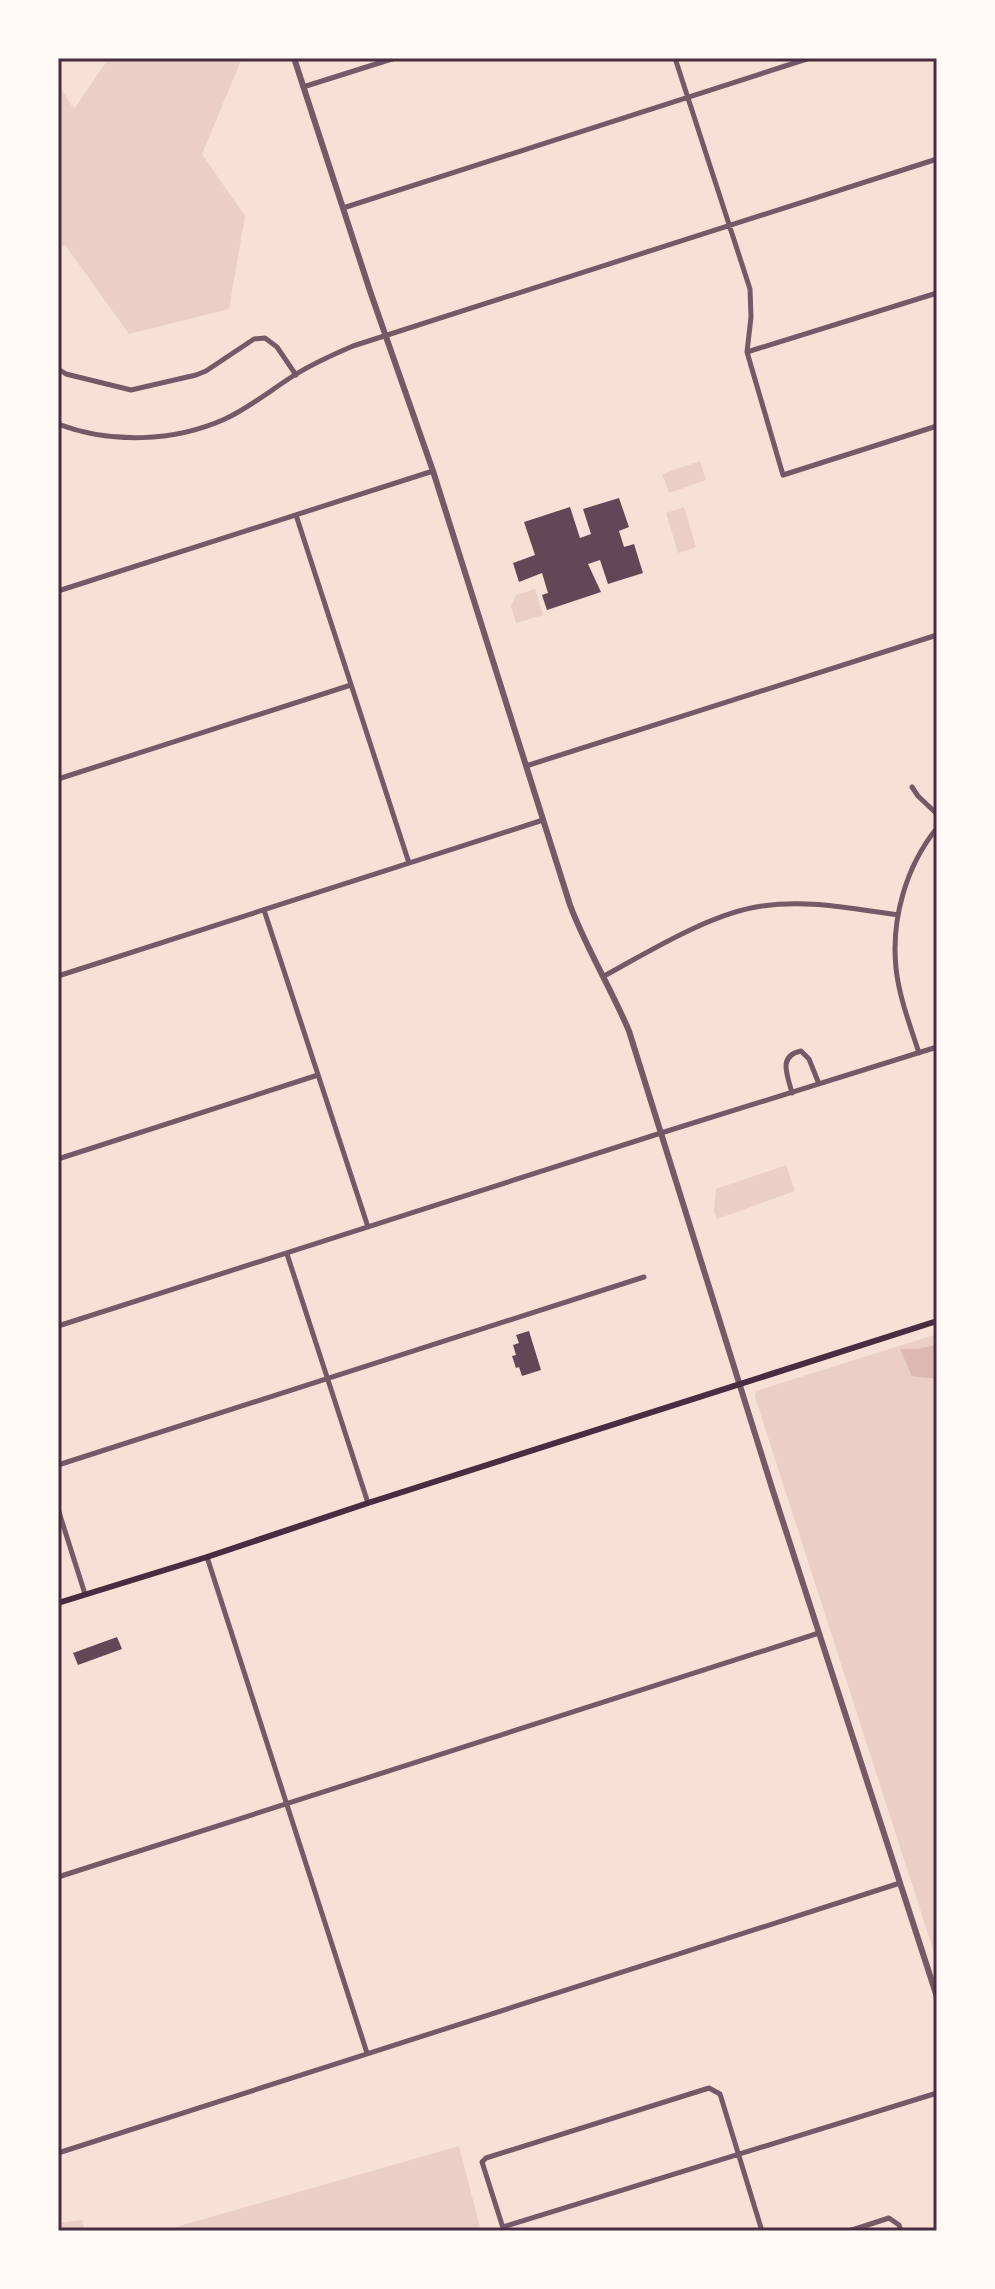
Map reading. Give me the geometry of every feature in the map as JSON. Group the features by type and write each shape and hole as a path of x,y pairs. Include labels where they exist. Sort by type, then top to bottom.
{"main road":[{"path":"58,1603 937,1321"}],"street":[{"path":"294,58 433,471 577,923 629,1031 937,1997"},
{"path":"303,87 395,58"},
{"path":"675,58 750,289 747,352 783,475 937,426"},
{"path":"343,208 810,58"},
{"path":"58,424 92,434 118,437 139,438 187,432 227,418 323,359 386,334 937,159"},
{"path":"747,352 937,293"},
{"path":"58,369 66,374 131,390 206,371 259,338 270,340 277,347 296,375"},
{"path":"58,591 433,471"},
{"path":"296,515 409,863"},
{"path":"526,766 937,635"},
{"path":"58,779 351,685"},
{"path":"912,787 937,814"},
{"path":"58,976 543,820"},
{"path":"919,1053 896,968 898,915 910,872 937,828"},
{"path":"604,976 701,925 745,909 802,904 898,915"},
{"path":"264,910 368,1227"},
{"path":"58,1326 937,1047"},
{"path":"792,1093 785,1062 796,1051 801,1051 809,1059 819,1084"},
{"path":"58,1159 318,1075"},
{"path":"287,1254 368,1503"},
{"path":"58,1465 644,1277"},
{"path":"58,1509 85,1594"},
{"path":"207,1557 367,2053"},
{"path":"58,1877 819,1633"},
{"path":"58,2153 900,1883"},
{"path":"762,2231 739,2153 720,2094 709,2088 486,2158 482,2162 503,2229 739,2153 937,2093"},
{"path":"849,2231 889,2218 899,2225 901,2231"}],"shaded area":[{"path":"109,58 242,58 202,154 245,216 229,309 129,334 65,245 58,247 58,84 74,109"},
{"path":"700,461 706,480 669,493 662,474"},
{"path":"684,507 696,547 678,553 666,513"},
{"path":"535,589 543,615 516,623 511,606 516,595"},
{"path":"786,1165 795,1191 717,1219 714,1212 716,1189"},
{"path":"937,1334 937,1962 755,1397 756,1391"},
{"path":"937,1345 937,1379 912,1376 900,1349"},
{"path":"459,2146 481,2231 162,2231"},
{"path":"82,2220 85,2231 58,2231 58,2223"}],"building":[{"path":"619,498 629,527 619,531 624,547 634,544 643,573 608,584 600,560 588,564 601,592 547,610 542,595 548,593 542,573 519,582 513,563 535,555 524,522 570,507 580,538 591,534 583,509"},
{"path":"529,1331 541,1370 522,1376 512,1356 516,1355 513,1345 519,1343 516,1335"},
{"path":"117,1637 122,1649 78,1665 73,1653"}]}
